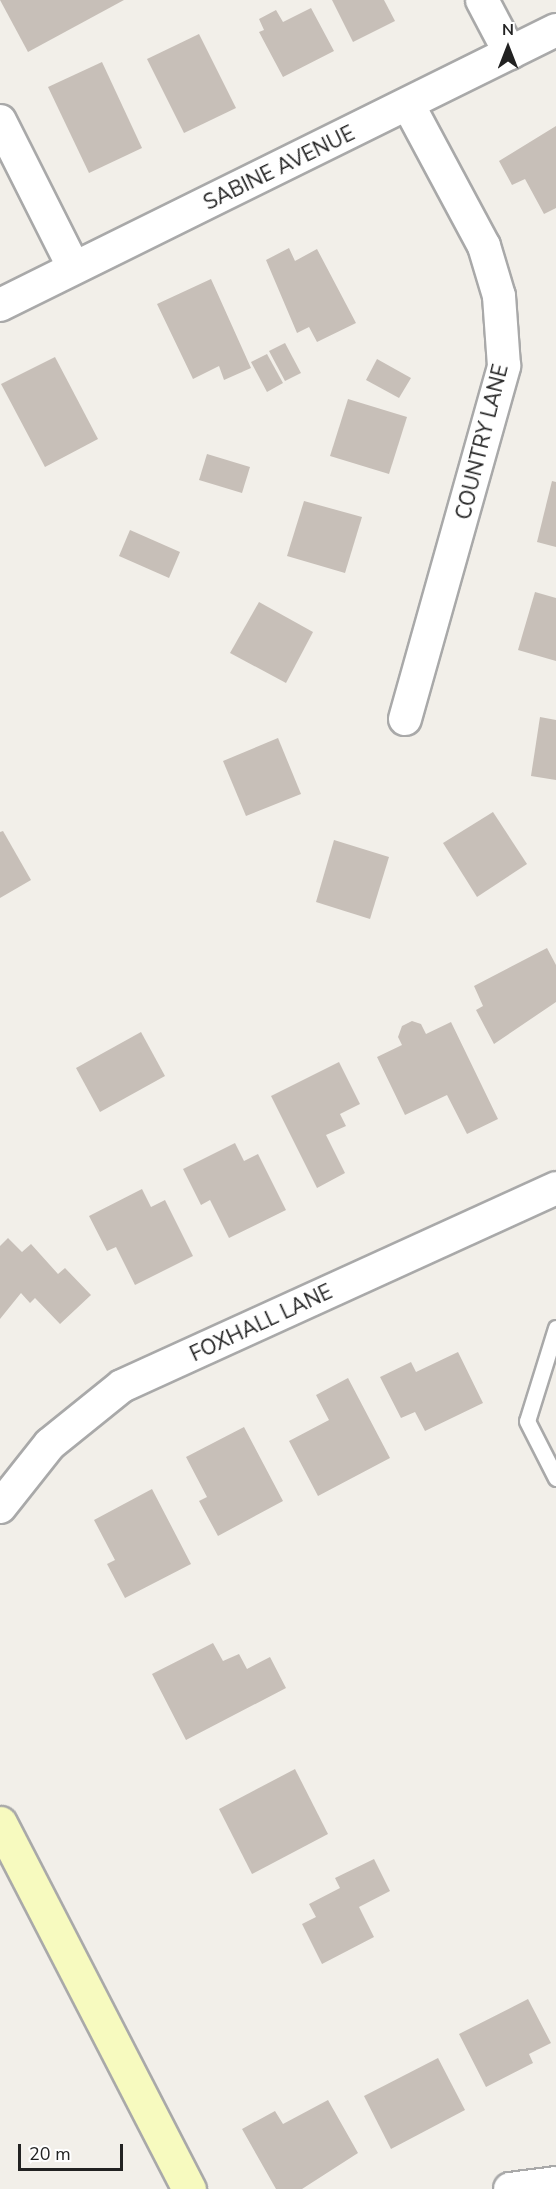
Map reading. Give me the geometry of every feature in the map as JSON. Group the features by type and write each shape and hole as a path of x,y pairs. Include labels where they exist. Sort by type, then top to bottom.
{"street":[{"path":"483,0 510,53"},
{"name":"SABINE AVENUE","path":"0,304 73,266 409,106 556,30"},
{"name":"COUNTRY LANE","path":"405,719 504,366 499,296 484,246 409,106"},
{"path":"0,120 73,266"},
{"name":"FOXHALL LANE","path":"0,1507 50,1444 122,1386 556,1188"},
{"path":"0,1823 189,2189"},
{"path":"510,2189 556,2183"}],"lane":[{"path":"556,1328 527,1422 556,1478"}],"building":[{"path":"0,0 124,0 28,52"},
{"path":"332,0 384,0 395,21 353,42"},
{"path":"311,8 334,51 283,77 259,32 264,30 259,19 276,10 283,22"},
{"path":"199,34 236,108 184,133 147,59"},
{"path":"102,62 142,148 89,173 48,87"},
{"path":"556,126 556,208 544,214 525,179 512,185 499,161"},
{"path":"289,248 295,261 317,249 356,323 317,342 309,327 297,333 266,260"},
{"path":"211,279 251,368 224,380 219,366 193,379 157,304"},
{"path":"285,343 301,373 285,381 269,351"},
{"path":"267,354 283,383 267,392 251,362"},
{"path":"55,357 98,439 45,467 1,384"},
{"path":"377,359 411,378 399,398 366,380"},
{"path":"348,399 407,417 389,474 330,456"},
{"path":"207,454 250,467 242,493 199,480"},
{"path":"552,481 556,482 556,547 537,542"},
{"path":"304,501 362,517 345,573 287,556"},
{"path":"130,530 180,552 169,578 119,556"},
{"path":"535,592 556,598 556,661 518,650"},
{"path":"259,602 313,632 286,683 230,653"},
{"path":"540,717 556,720 556,780 531,776"},
{"path":"278,738 301,794 246,816 223,761"},
{"path":"493,812 527,864 477,897 443,843"},
{"path":"3,831 31,880 0,898 0,832"},
{"path":"334,840 389,857 370,919 316,902"},
{"path":"547,948 556,965 556,1002 494,1044 476,1010 483,1006 474,986"},
{"path":"412,1021 421,1024 426,1034 451,1022 498,1119 467,1134 447,1095 405,1115 377,1057 402,1045 398,1037 402,1026"},
{"path":"141,1032 165,1076 100,1112 76,1068"},
{"path":"339,1062 360,1104 340,1114 346,1126 326,1135 345,1173 317,1188 271,1096"},
{"path":"235,1143 244,1161 258,1154 286,1210 229,1238 210,1200 201,1205 183,1169"},
{"path":"142,1189 151,1207 165,1200 193,1256 135,1285 116,1247 107,1251 89,1216"},
{"path":"8,1238 22,1252 31,1244 58,1274 65,1268 91,1295 60,1324 35,1298 30,1303 21,1293 0,1319 0,1246"},
{"path":"458,1352 483,1403 425,1431 415,1412 401,1418 380,1377 411,1362 416,1372"},
{"path":"348,1378 390,1458 318,1496 289,1441 329,1420 316,1395"},
{"path":"244,1427 283,1501 218,1536 199,1501 207,1497 186,1457"},
{"path":"152,1489 191,1564 125,1598 107,1564 115,1560 94,1520"},
{"path":"213,1643 223,1661 239,1654 247,1669 270,1657 286,1688 186,1740 152,1674"},
{"path":"295,1769 328,1834 252,1874 219,1809"},
{"path":"374,1859 390,1891 359,1907 374,1937 322,1964 302,1924 316,1917 309,1904 340,1888 335,1878"},
{"path":"528,1999 551,2043 529,2054 533,2063 486,2087 459,2034"},
{"path":"438,2058 465,2110 391,2149 364,2096"},
{"path":"328,2100 358,2153 302,2189 276,2189 242,2129 275,2111 283,2124"}]}
